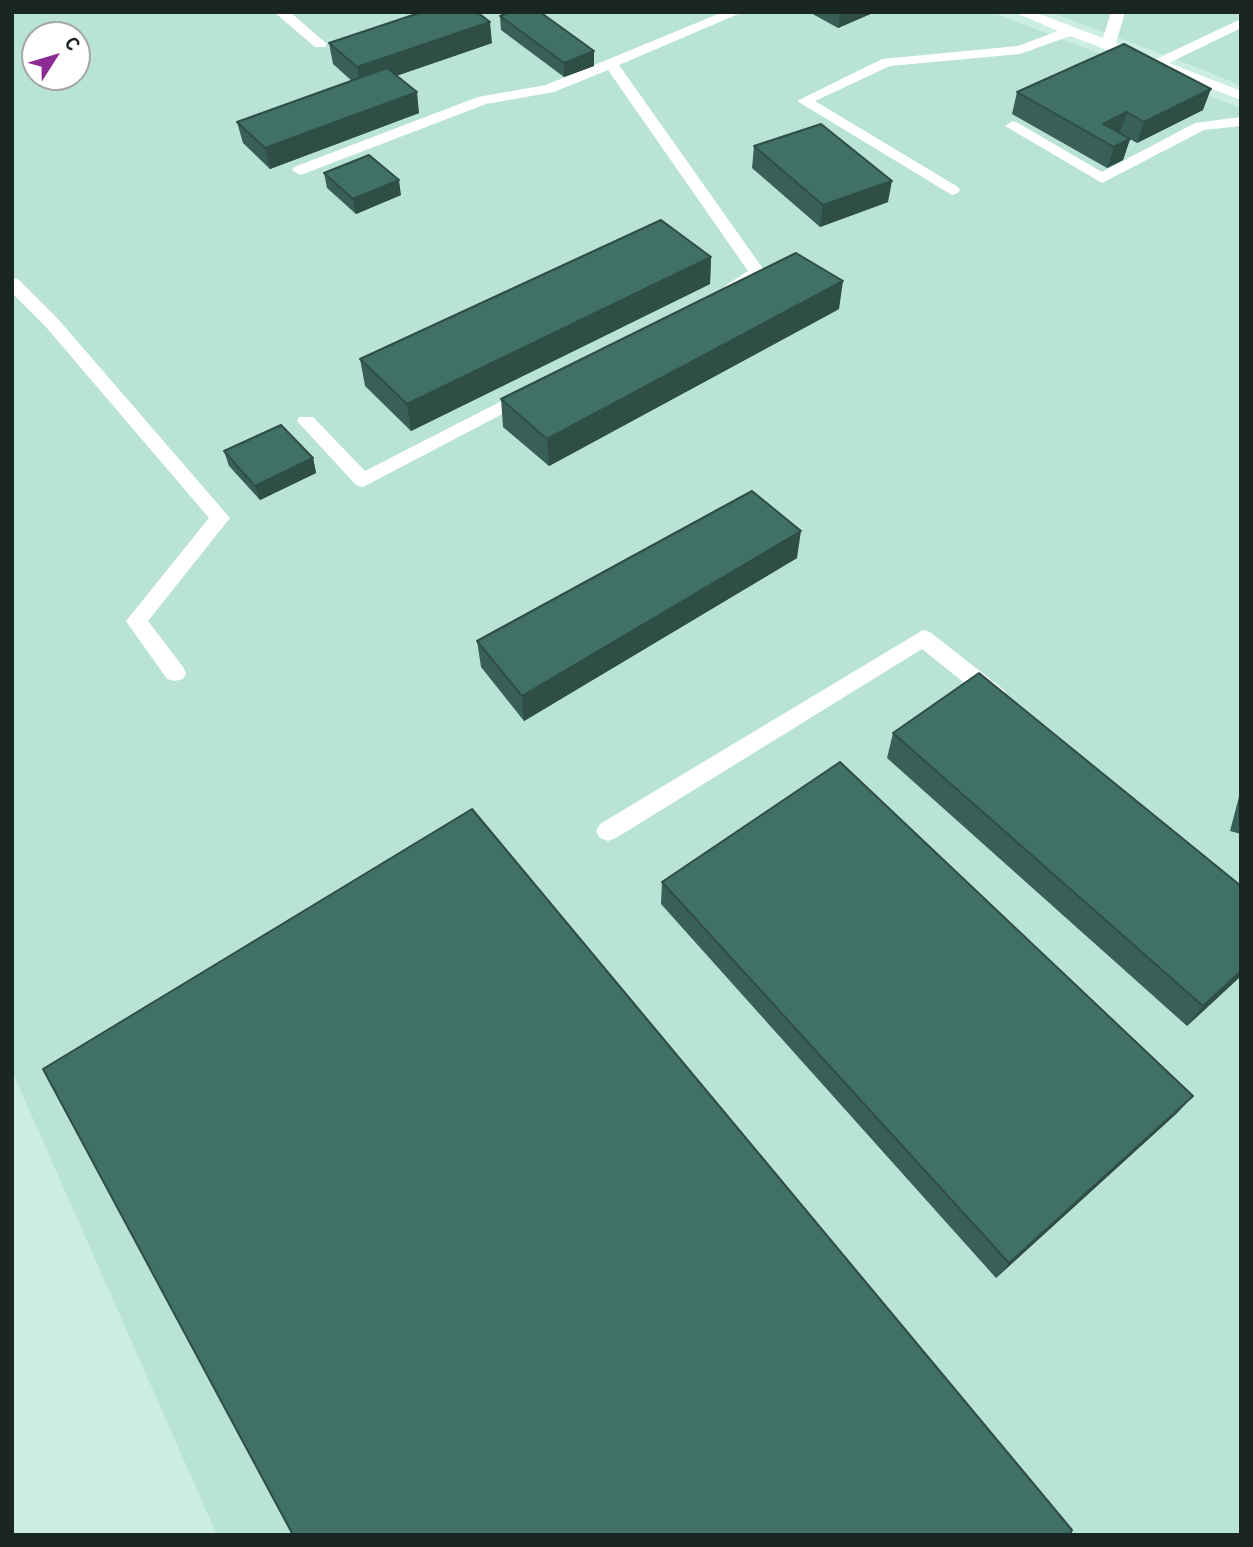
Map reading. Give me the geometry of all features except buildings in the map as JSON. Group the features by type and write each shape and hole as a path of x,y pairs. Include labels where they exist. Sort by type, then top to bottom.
{"lane":[{"path":"281,12 320,44"},
{"path":"300,170 483,100 550,89 736,12"},
{"path":"1021,12 1241,96"},
{"path":"1108,45 1118,12"},
{"path":"1156,64 1241,23"},
{"path":"952,190 804,101 887,62 1020,50 1070,31"},
{"path":"611,64 758,273 721,292"},
{"path":"1013,126 1102,178 1200,126 1241,121"},
{"path":"12,283 52,324 220,518 136,621 176,673"},
{"path":"306,421 363,480 548,383"},
{"path":"608,831 923,638 1011,707"}],"shaded area":[{"path":"12,12 991,12 1241,108 1241,1535 217,1535 12,1071"},
{"path":"1050,12 1241,12 1241,86 1204,70"}]}
